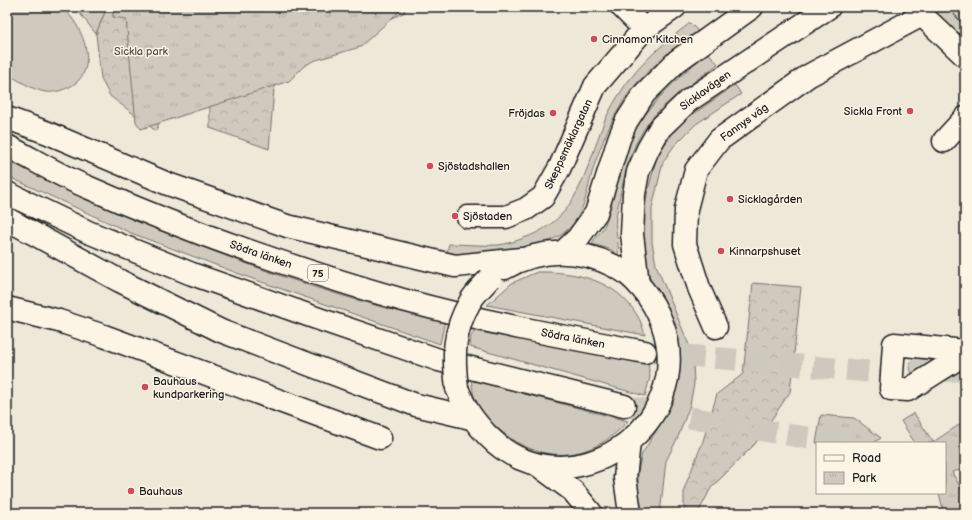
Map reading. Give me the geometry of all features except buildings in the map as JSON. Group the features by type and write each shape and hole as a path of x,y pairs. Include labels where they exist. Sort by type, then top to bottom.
{"main road":[{"path":"622,7 644,29"},
{"name":"Skeppsmäklargatan","path":"468,217 506,217 526,209 543,197 560,166 595,86 644,29 675,7"},
{"path":"564,252 582,232 596,213 619,139 626,122 644,94 677,61 752,7"},
{"name":"Sicklavägen","path":"638,284 632,234 634,194 638,172 648,149 660,128 688,101 829,7"},
{"path":"920,11 965,56"},
{"name":"Fannys väg","path":"716,327 699,288 685,244 686,209 696,170 719,140 808,76 920,11"},
{"path":"7,118 48,133 168,184 287,226 455,266 521,259 564,252 585,254 604,260 622,269 638,284 650,299 662,324 668,347 668,365 666,383 660,401 642,431 629,442 602,459 588,464 570,466 539,466"},
{"path":"944,141 965,118"},
{"name":"Södra länken","path":"7,146 98,192 192,231 286,263 404,300 521,328 644,352"},
{"path":"7,193 111,241 192,274 319,319 439,360 624,406"},
{"path":"7,218 120,281 221,331 416,405 471,418"},
{"path":"521,259 490,278 470,301 458,328 454,358 458,388 463,404 471,418 500,448 519,459 539,466 573,491 591,513"},
{"path":"7,308 59,321 104,336 380,438"},
{"path":"965,351 894,344 891,389 908,390 965,354"},
{"path":"629,442 625,478 630,513"}],"green space":[{"path":"7,7 61,7 69,15 77,25 86,49 87,61 84,72 78,81 62,90 46,92 31,87 7,74"},
{"path":"75,7 107,7 96,34"},
{"name":"Sickla park","path":"107,7 404,7 405,12 287,66 274,89 269,149 210,128 209,35 195,31 156,131 110,96 101,79 96,34"},
{"name":"Sickla park","path":"113,7 404,7 360,47 313,61 304,66 289,81 141,129 136,122 126,19 113,17"},
{"path":"930,7 965,7 965,46"},
{"path":"690,23 698,31 655,65 627,95 609,127 600,148 582,209 573,224 566,231 545,243 493,256 466,256 447,252 449,244 501,245 511,242 537,233 556,219 571,202 577,192 605,120 622,90 652,55"},
{"path":"708,52 718,64 685,88 661,109 645,127 638,139 624,178 616,218 618,255 610,249 592,244 603,229 608,217 619,165 635,130 645,115 667,89"},
{"path":"735,85 741,94 696,124 674,146 663,162 652,208 652,242 656,265 689,345 693,362 694,384 690,405 678,437 666,461 660,513 642,513 638,491 638,471 642,454 673,403 679,366 679,340 674,321 651,281 646,264 642,222 648,190 658,153 682,122"},
{"path":"7,160 142,222 280,276 401,312 445,320 440,344 253,279 131,233 7,176"},
{"path":"537,272 566,273 580,276 593,280 618,293 628,303 638,317 645,335 487,305 512,283"},
{"path":"753,283 801,287 790,392 755,444 711,488 698,513 684,513 684,489 703,441 717,394 743,374"},
{"path":"475,331 648,363 650,377 645,396 470,347 471,336"},
{"path":"916,356 927,357 931,361 932,367 914,376 910,368 910,363"},
{"path":"471,380 628,421 614,434 599,444 583,451 567,454 550,454 534,450 517,442 501,431 484,415 476,402"},
{"path":"914,413 933,442 914,442 901,421"},
{"path":"821,415 854,418 881,438 875,442 816,442"},
{"path":"965,421 965,471 964,469 952,472 965,496 965,513 944,513 939,494 946,494 946,442 933,442"}],"tunnel":[{"path":"649,352 896,374 965,370"},
{"path":"624,406 795,436 846,442"},
{"path":"946,453 965,456"}],"tram line":[{"path":"948,7 965,27"},
{"path":"962,7 965,10"}],"place":[{"name":"Cinnamon Kitchen","path":"594,39"},
{"name":"Sickla Front","path":"910,111"},
{"name":"Fröjdas","path":"553,113"},
{"name":"Sjöstadshallen","path":"430,166"},
{"name":"Sicklagården","path":"730,199"},
{"name":"Sjöstaden","path":"455,216"},
{"name":"Kinnarpshuset","path":"721,251"},
{"name":"Bauhaus kundparkering","path":"145,387"},
{"name":"Bauhaus","path":"131,491"}]}
